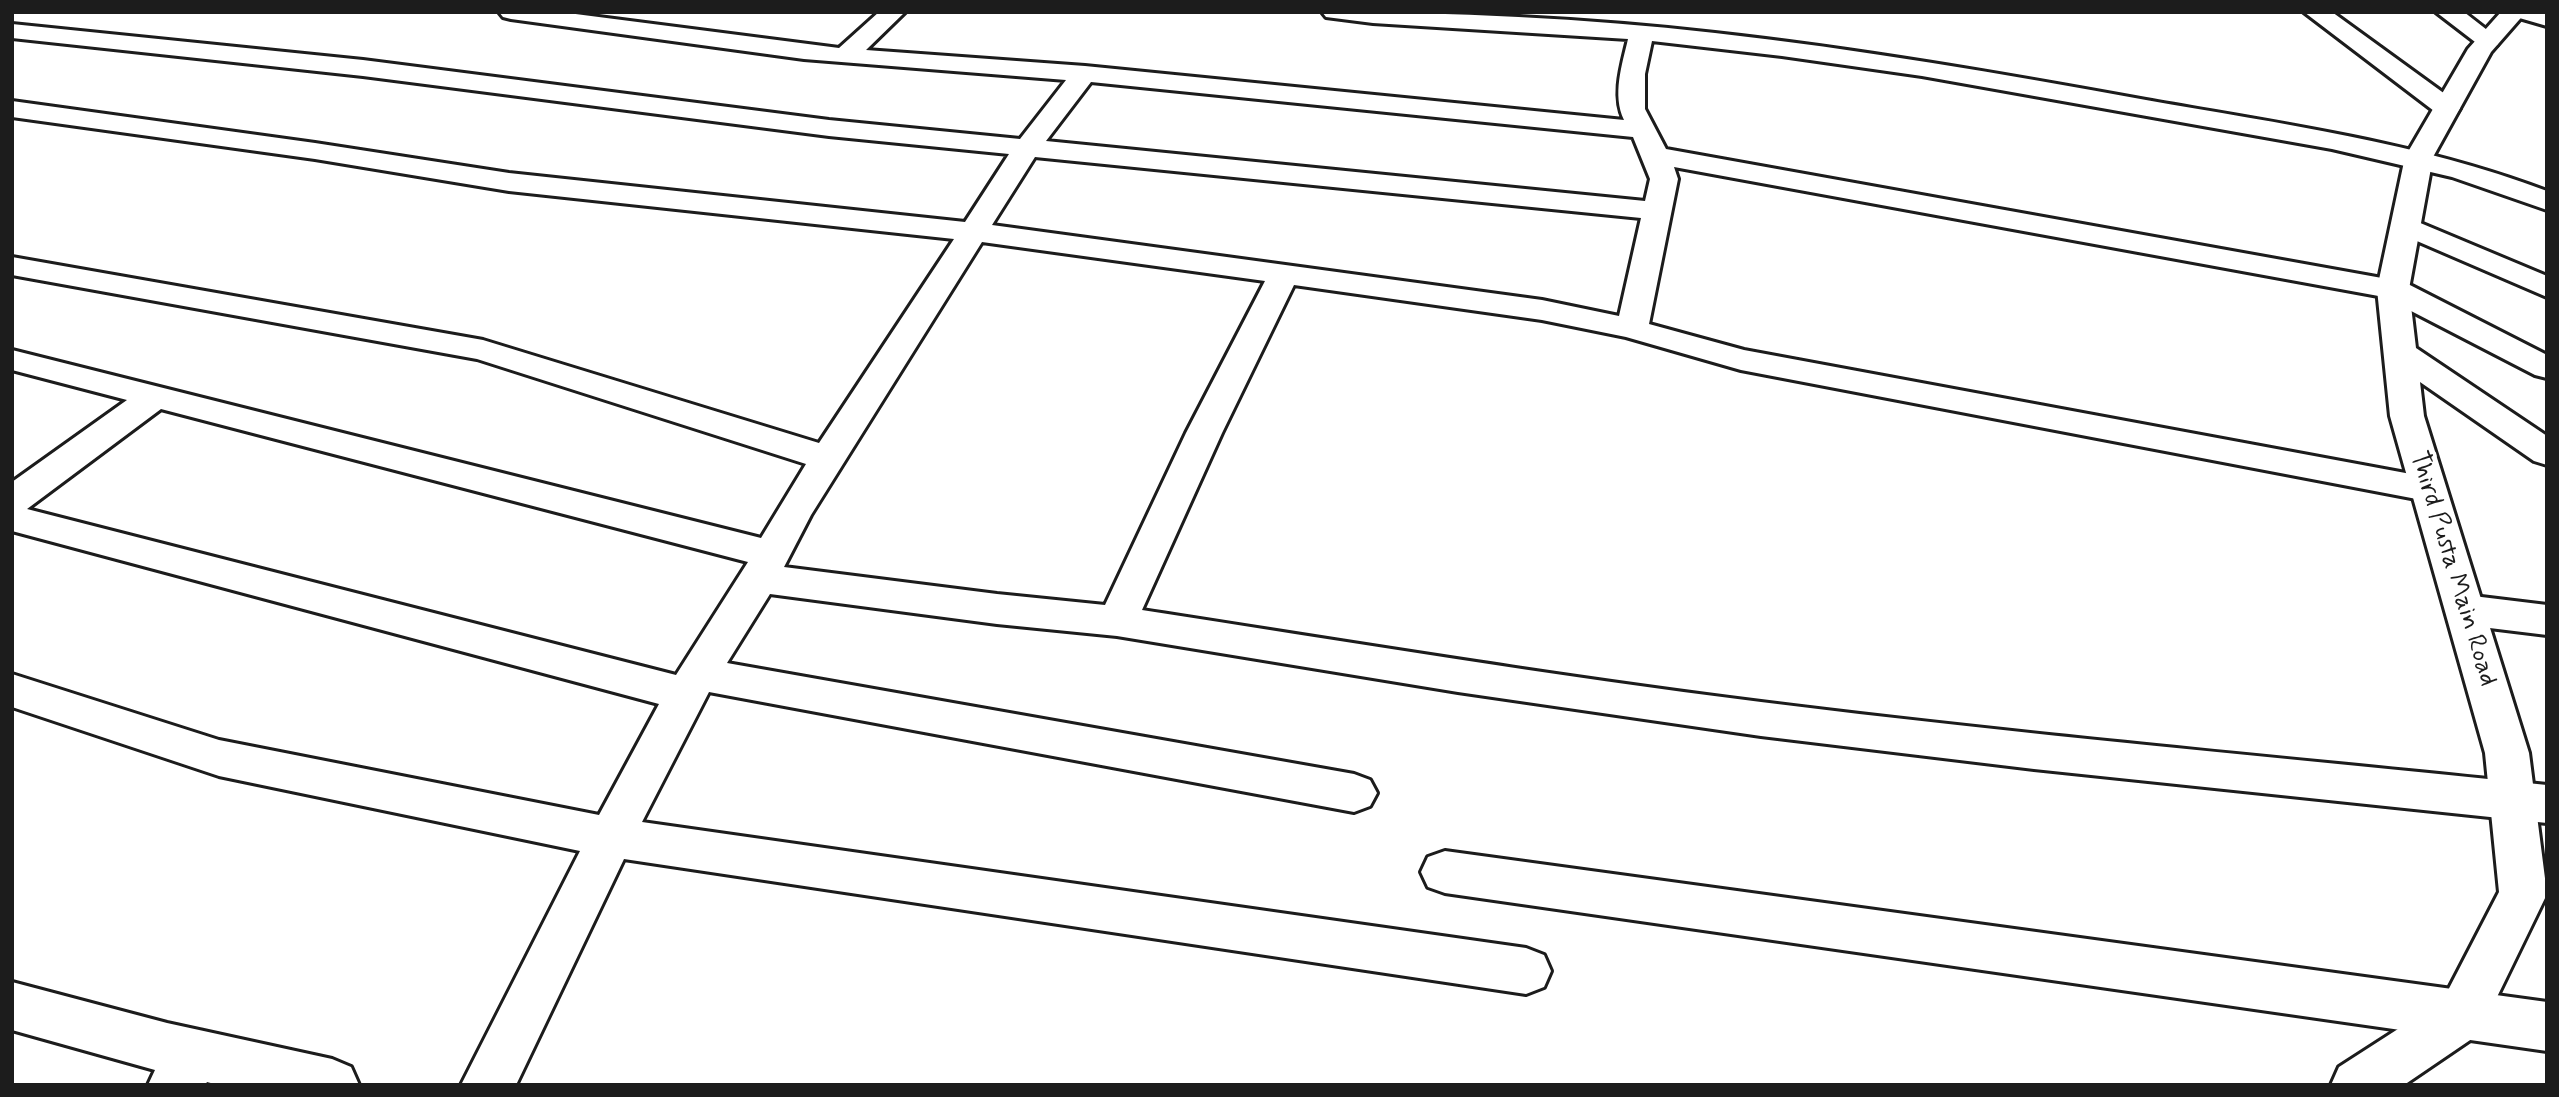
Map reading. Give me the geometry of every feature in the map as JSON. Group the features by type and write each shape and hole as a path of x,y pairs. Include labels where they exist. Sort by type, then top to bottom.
{"street":[{"path":"511,12 651,33 845,56 1084,74 1277,94 1410,104 1650,143 2393,289 2547,368"},
{"path":"845,56 893,12"},
{"path":"1334,12 1642,33 1750,45 1921,70 2420,158 2476,174 2547,201"},
{"path":"2316,12 2447,108"},
{"path":"2448,12 2488,40"},
{"name":"Third Pusta Main Road","path":"2461,1017 2523,893 2530,803 2507,752 2407,416 2393,289 2420,158 2480,49 2514,12"},
{"path":"2524,12 2547,19"},
{"path":"12,31 363,68 830,128 1658,211"},
{"path":"1632,328 1664,179 1650,143 1632,109 1632,74 1642,33"},
{"path":"488,1085 611,836 692,684 765,566 827,458 1028,147 1084,74"},
{"path":"12,109 315,150 509,182 975,232 1542,310 1632,328 1741,360 2427,489"},
{"path":"2406,226 2547,288"},
{"path":"12,266 484,350 827,458"},
{"path":"1117,621 1204,433 1283,274"},
{"path":"2399,352 2547,453"},
{"path":"12,360 156,396 765,566 997,609 1117,621 1458,676 1760,719 2530,803"},
{"path":"12,501 156,396"},
{"path":"12,518 692,684 1354,793"},
{"path":"2465,610 2547,620"},
{"path":"12,690 219,758 611,836 1526,971"},
{"path":"1445,873 2547,1027"},
{"path":"12,1006 185,1069 332,1085"},
{"path":"2358,1085 2461,1017"}]}
